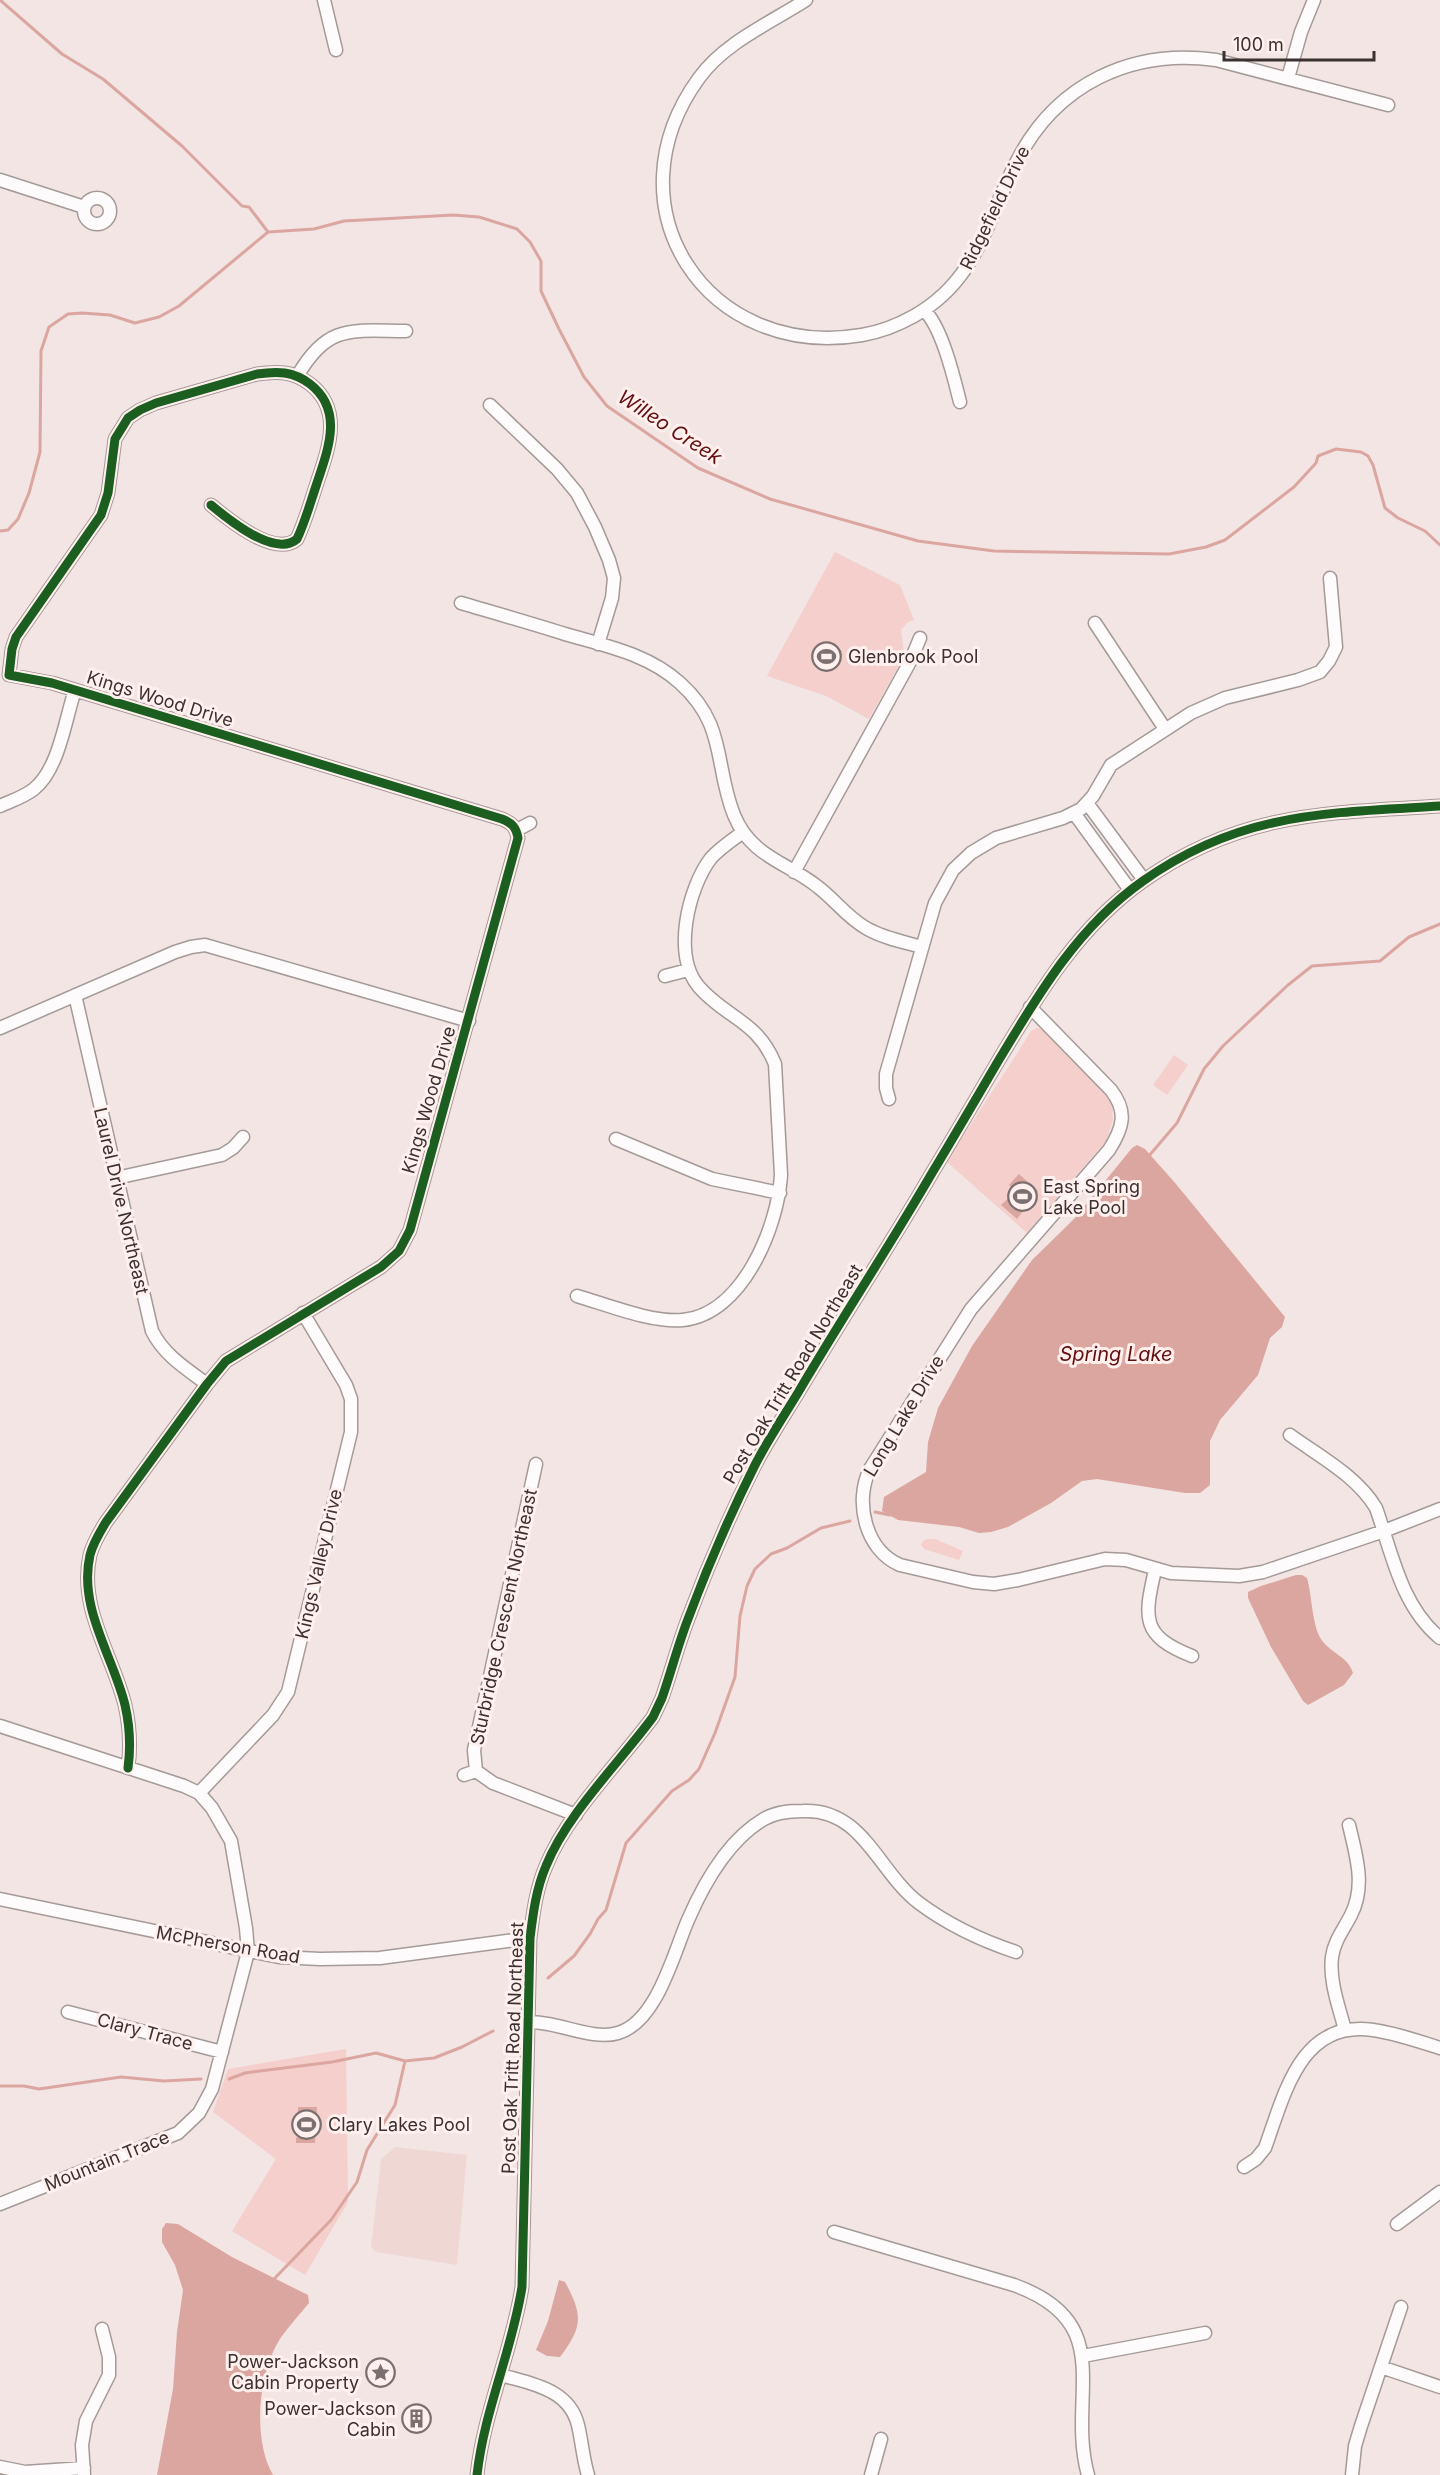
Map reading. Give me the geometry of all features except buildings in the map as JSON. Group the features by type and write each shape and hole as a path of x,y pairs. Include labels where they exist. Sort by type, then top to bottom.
{"street":[{"path":"324,0 336,50"},
{"name":"Ridgefield Drive","path":"806,0 727,49 698,79 670,133 664,159 662,188 669,229 687,267 708,291 733,312 771,329 797,336 841,338 885,329 924,310 952,287 971,263 1017,161 1033,134 1055,107 1083,86 1128,64 1175,57 1216,60 1388,105"},
{"path":"1288,78 1301,32 1314,0"},
{"path":"0,180 84,207"},
{"path":"924,310 945,351 960,402"},
{"path":"211,505 241,529 270,542 294,549 329,447 331,425 330,414 321,395 315,387 298,375 308,357 330,337 358,331 406,332"},
{"name":"Kings Wood Drive","path":"128,1768 131,1741 124,1704 91,1608 88,1589 90,1554 106,1522 226,1361 381,1267 399,1251 410,1230 517,847 517,830 511,823 502,819 34,678 9,675 16,637 101,516 108,493 111,452 115,439 128,418 156,403 257,374 271,372 298,375"},
{"path":"490,405 557,470 577,493 595,527 614,578 612,598 598,644"},
{"path":"889,1099 886,1074 935,903 948,878 961,861 996,838 1050,823 1074,813 1087,803 1111,765 1191,713 1225,698 1298,680 1320,672 1329,661 1335,647 1336,633 1330,578"},
{"path":"461,603 646,659 672,677 695,699 709,721 717,740 731,806 743,832 764,854 816,885 849,916 868,929 922,947"},
{"path":"1095,623 1165,729"},
{"path":"794,872 911,660 920,638"},
{"path":"0,806 26,795 43,779 55,756 75,690"},
{"path":"1087,803 1144,880"},
{"name":"Post Oak Tritt Road Northeast","path":"477,2475 522,2287 530,1938 538,1890 552,1853 576,1815 653,1717 662,1698 705,1573 755,1464 896,1234 1030,1007 1078,941 1131,890 1200,848 1230,834 1267,822 1344,811 1440,806"},
{"path":"1074,813 1131,890"},
{"path":"517,830 530,823"},
{"path":"577,1296 664,1319 686,1320 706,1313 725,1301 745,1276 770,1230 780,1193 781,1144 777,1077 770,1053 751,1028 705,993 688,970 685,933 699,880 713,856 743,832"},
{"path":"0,1028 175,952 205,945 469,1021"},
{"path":"665,976 688,970"},
{"name":"Laurel Drive Northeast","path":"75,995 152,1331 159,1346 170,1357 207,1384"},
{"name":"Long Lake Drive","path":"1030,1007 1120,1101 1122,1112 1118,1137 984,1292 960,1325 870,1469 865,1479 861,1501 876,1548 890,1561 911,1568 973,1582 994,1584 1105,1559 1126,1560 1155,1570 1190,1575 1253,1574 1384,1532 1440,1509"},
{"path":"116,1178 222,1155 233,1148 243,1137"},
{"path":"616,1139 712,1179 780,1193"},
{"name":"Kings Valley Drive","path":"199,1793 273,1715 288,1692 351,1432 351,1399 346,1385 303,1313"},
{"path":"1290,1435 1362,1488 1376,1508 1408,1598 1423,1622 1440,1638"},
{"name":"Sturbridge Crescent Northeast","path":"536,1464 470,1773 576,1815"},
{"path":"1155,1570 1148,1601 1151,1626 1164,1643 1192,1656"},
{"path":"0,1726 199,1793"},
{"name":"Mountain Trace","path":"0,2204 178,2133 189,2124 207,2101 248,1952 239,1881 231,1841 222,1822 199,1793"},
{"path":"529,2022 547,2023 600,2035 618,2033 628,2029 646,2011 660,1989 693,1911 723,1859 750,1829 777,1813 812,1810 841,1818 858,1832 918,1902 995,1945 1016,1952"},
{"path":"1345,2030 1333,1981 1332,1959 1336,1941 1355,1906 1359,1888 1360,1875 1349,1825"},
{"name":"McPherson Road","path":"0,1899 279,1957 359,1959 530,1938"},
{"name":"Clary Trace","path":"68,2012 222,2052"},
{"path":"1244,2167 1256,2159 1265,2148 1290,2081 1304,2057 1321,2041 1345,2030 1371,2030 1440,2048"},
{"path":"1397,2224 1440,2192"},
{"path":"834,2232 1029,2290 1056,2307 1072,2328 1083,2356 1082,2441 1088,2475"},
{"path":"1352,2475 1355,2446 1401,2307"},
{"path":"0,2467 25,2472 84,2472 82,2445 86,2421 109,2375 109,2357 102,2329"},
{"path":"1083,2356 1206,2333"},
{"path":"1381,2367 1440,2387"},
{"path":"501,2375 549,2390 567,2402 575,2416 588,2475"},
{"path":"871,2475 880,2439"}],"shaded area":[{"path":"835,552 900,585 914,620 908,622 901,630 904,654 902,660 869,719 826,696 767,676"},
{"path":"1037,1028 1043,1029 1112,1101 1113,1120 1106,1141 1027,1233 947,1162 1031,1031"},
{"path":"1174,1055 1188,1065 1167,1095 1153,1085"},
{"path":"927,1539 935,1539 963,1551 959,1560 924,1549 921,1545"},
{"path":"346,2049 348,2202 305,2275 232,2231 276,2159 213,2112 228,2069"},
{"path":"395,2147 467,2155 457,2265 376,2252 371,2247 381,2159"}],"water":[{"name":"Glenbrook Pool","path":"832,645 842,651 831,671 828,667 813,661 819,649 827,653"},
{"name":"Spring Lake","path":"1137,1145 1145,1149 1176,1184 1285,1317 1282,1327 1270,1338 1258,1375 1220,1420 1210,1441 1210,1485 1200,1493 1185,1493 1097,1479 1082,1481 1051,1503 1008,1527 979,1533 959,1527 898,1520 882,1511 884,1497 926,1472 928,1442 938,1408 972,1346 1032,1260 1075,1218 1132,1148"},
{"name":"East Spring Lake Pool","path":"1019,1174 1038,1191 1017,1219 1001,1205 1015,1192 1009,1185"},
{"path":"1296,1575 1307,1578 1316,1626 1321,1639 1347,1662 1353,1673 1344,1685 1308,1705 1303,1701 1271,1647 1248,1598 1248,1592"},
{"name":"Clary Lakes Pool","path":"298,2107 317,2107 315,2143 296,2143"},
{"path":"166,2223 178,2224 232,2257 308,2295 309,2303 282,2336 274,2350 263,2385 260,2424 262,2443 273,2475 157,2475 173,2389 183,2290 175,2265 162,2242 162,2229"},
{"path":"559,2280 565,2282 571,2293 578,2321 568,2347 560,2357 547,2356 536,2350 548,2321"}],"waterway":[{"path":"0,0 62,54 103,79 182,146 242,206 249,207 268,232"},
{"name":"Willeo Creek","path":"0,531 8,530 18,519 29,493 40,452 41,351 49,327 68,314 110,315 135,323 159,317 179,306 268,232 314,229 344,221 453,215 479,217 517,229 530,242 541,261 541,291 584,377 607,406 698,468 770,499 918,541 994,551 1169,554 1206,547 1225,540 1294,487 1316,463 1318,456 1336,449 1361,452 1368,456 1373,465 1385,508 1398,518 1425,531 1440,545"},
{"path":"1148,1157 1177,1123 1204,1069 1223,1046 1288,985 1312,966 1380,961 1409,937 1440,924"},
{"path":"875,1512 890,1515 892,1513"},
{"path":"548,1978 574,1956 606,1910 626,1843 672,1791 689,1780 699,1769 735,1677 740,1616 747,1586 755,1569 771,1554 787,1548 821,1528 850,1521"},
{"path":"229,2079 245,2073 332,2062 376,2053 405,2061 434,2058 493,2031"},
{"path":"275,2278 331,2220 357,2182 367,2150 395,2105 405,2061"},
{"path":"0,2086 24,2086 39,2089 121,2077 164,2081 201,2079"}],"cycle path":[{"path":"128,1768 130,1736 125,1705 98,1632 89,1594 88,1575 93,1546 106,1522 226,1361 381,1267 399,1251 410,1230 518,838 513,826 502,819 52,683 9,675 16,637 101,515 108,493 115,439 128,418 156,403 257,374 285,373 310,384 321,395 327,407 330,432 325,460 297,539 288,544 265,541 252,535 211,505"},
{"path":"477,2475 486,2428 512,2334 522,2287 530,1938 540,1884 546,1866 567,1827 653,1717 662,1698 684,1629 711,1562 764,1448 1030,1009 1062,962 1099,918 1143,881 1179,858 1214,841 1250,829 1285,820 1322,815 1440,806"}],"place":[{"name":"Glenbrook Pool","path":"827,657"},
{"name":"East Spring Lake Pool","path":"1022,1197"},
{"name":"Clary Lakes Pool","path":"307,2125"},
{"name":"Power-Jackson Cabin Property","path":"380,2372"},
{"name":"Power-Jackson Cabin","path":"417,2419"}]}
